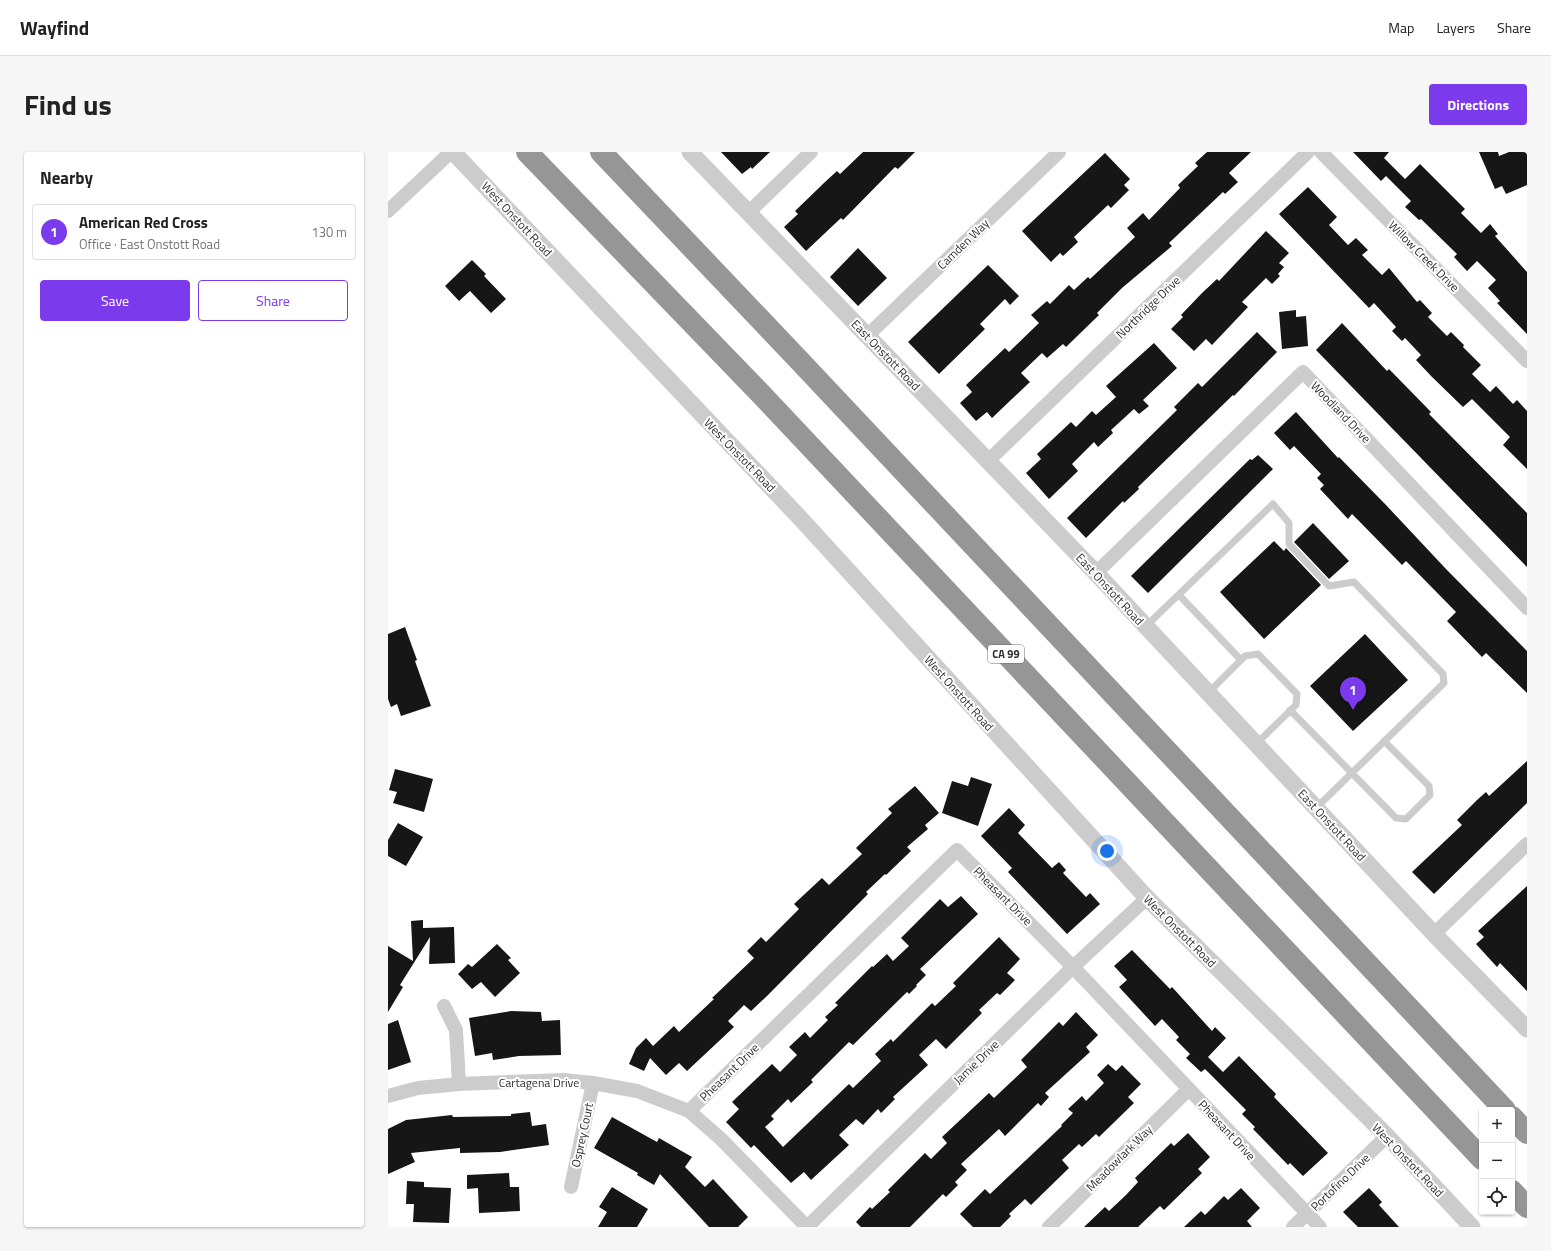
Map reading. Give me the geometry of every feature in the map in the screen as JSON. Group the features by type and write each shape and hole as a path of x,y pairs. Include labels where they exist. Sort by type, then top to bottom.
{"highway":[{"name":"CA 99","path":"527,152 759,392 1479,1156"},
{"path":"600,152 802,363 1502,1107"},
{"path":"1515,1120 1527,1133"},
{"path":"1515,1194 1527,1207"}],"street":[{"path":"388,211 452,152"},
{"name":"West Onstott Road","path":"452,152 806,524 1146,898 1386,1136 1472,1227"},
{"name":"East Onstott Road","path":"690,152 1096,573 1434,934 1527,1029"},
{"path":"749,212 811,152"},
{"name":"Camden Way","path":"866,336 1059,152"},
{"name":"Northridge Drive","path":"988,461 1308,152"},
{"name":"Willow Creek Drive","path":"1322,152 1527,361"},
{"name":"Woodland Drive","path":"1096,573 1304,372 1527,608"},
{"path":"1434,934 1527,844"},
{"name":"Pheasant Drive","path":"689,1111 957,850 1072,967 1320,1227"},
{"name":"Jamie Drive","path":"807,1227 1072,967 1146,898"},
{"path":"444,1006 456,1030 459,1084"},
{"name":"Cartagena Drive","path":"388,1096 418,1088 459,1084 563,1080 593,1083 637,1091 689,1111 721,1139 807,1227"},
{"name":"Osprey Court","path":"571,1187 593,1083"},
{"name":"Meadowlark Way","path":"1049,1227 1189,1089"},
{"name":"Portofino Drive","path":"1293,1227 1386,1136"}],"lane":[{"path":"1146,627 1273,504 1289,523 1289,544 1329,586 1354,582 1443,674 1444,683 1316,808"},
{"path":"1179,595 1241,660"},
{"path":"1208,693 1245,656 1258,654 1297,694 1296,705 1256,744"},
{"path":"1290,710 1396,818 1406,819 1430,795 1429,786 1384,741"}],"building":[{"path":"721,152 770,152 752,169 751,167 742,174"},
{"path":"863,152 915,152 898,169 895,167 843,220 841,218 806,251 784,227 798,214 795,211 825,182 837,171 840,174"},
{"path":"1207,152 1251,152 1229,173 1238,182 1225,194 1223,192 1169,243 1172,246 1122,288 1097,313 1099,315 1066,347 1063,344 1047,358 1042,353 1021,373 1030,382 992,418 987,412 976,421 960,403 972,392 966,385 1005,348 1009,352 1039,323 1031,315 1047,301 1050,304 1069,285 1074,290 1088,277 1090,279 1135,237 1127,228 1143,213 1149,220 1180,188 1178,185 1198,166 1195,163"},
{"path":"1353,152 1389,152 1384,158 1405,179 1420,164 1465,209 1461,213 1481,233 1490,224 1498,234 1495,236 1527,272 1527,334 1497,303 1500,301 1488,288 1496,280 1477,261 1467,271 1454,257 1457,254 1421,219 1419,220 1405,207 1411,201 1386,176 1381,181"},
{"path":"1479,152 1498,152 1499,156 1509,152 1527,152 1527,185 1506,194 1502,186 1495,189"},
{"path":"1105,153 1130,179 1124,185 1129,190 1111,208 1108,205 1074,237 1078,242 1063,256 1060,253 1051,262 1022,231"},
{"path":"1308,187 1337,217 1329,225 1348,245 1356,238 1368,250 1362,255 1382,275 1389,268 1417,302 1420,300 1432,313 1428,317 1447,336 1451,332 1464,345 1463,347 1481,365 1472,374 1490,392 1496,386 1513,404 1517,400 1527,411 1527,469 1503,445 1510,437 1472,399 1463,407 1416,360 1421,355 1405,338 1402,341 1392,331 1396,327 1374,303 1369,308 1279,214"},
{"path":"1266,231 1289,253 1279,263 1284,267 1278,274 1280,276 1272,284 1266,278 1242,302 1248,307 1212,345 1206,339 1194,351 1171,329 1183,317 1181,315 1202,293 1217,279 1219,281"},
{"path":"858,248 887,278 858,306 830,277"},
{"path":"472,260 486,274 484,276 506,299 491,313 470,291 459,301 445,286"},
{"path":"988,265 1019,296 1010,305 1005,299 980,324 985,329 939,374 908,342"},
{"path":"1296,310 1296,317 1306,316 1308,346 1282,349 1279,312"},
{"path":"1342,323 1387,371 1389,369 1431,412 1429,414 1527,513 1527,567 1316,350"},
{"path":"1257,332 1277,352 1234,396 1233,395 1138,487 1139,489 1124,503 1123,501 1086,538 1067,518 1177,410 1174,407 1198,383 1202,387"},
{"path":"1154,343 1177,368 1143,400 1149,406 1139,414 1134,409 1111,430 1113,433 1098,447 1094,442 1072,464 1078,471 1049,499 1026,473 1041,459 1037,454 1071,422 1076,427 1092,411 1096,415 1116,397 1106,386"},
{"path":"1296,412 1338,458 1339,457 1527,651 1527,693 1486,653 1482,657 1447,621 1456,612 1406,561 1402,565 1352,514 1348,519 1320,489 1324,485 1317,478 1321,474 1294,446 1290,450 1274,433"},
{"path":"1258,455 1273,469 1148,593 1131,576 1250,459 1252,460"},
{"path":"1313,523 1349,561 1329,579 1294,542"},
{"path":"1274,541 1284,551 1286,548 1321,585 1264,639 1220,592"},
{"path":"405,627 431,706 401,716 397,704 391,707 388,699 388,634"},
{"path":"1365,634 1408,680 1353,731 1310,686"},
{"path":"1527,761 1527,803 1434,894 1412,872 1462,825 1457,820 1477,800 1486,792 1489,796"},
{"path":"395,769 433,779 424,812 393,803 397,792 389,790"},
{"path":"971,777 992,784 978,826 942,813 952,781 968,786"},
{"path":"915,786 939,813 925,825 928,829 907,847 911,851 866,892 868,894 767,996 751,1011 744,1005 728,1021 734,1027 687,1071 679,1063 666,1075 650,1058 644,1071 629,1064 636,1048 646,1038 653,1046 674,1026 679,1032 714,999 712,998 754,958 747,951 761,937 766,942 799,909 794,904 822,878 829,885 862,854 856,848 892,813 888,809"},
{"path":"1009,808 1025,825 1018,833 1052,868 1059,862 1066,870 1063,873 1086,897 1090,893 1100,904 1067,934 1008,872 1012,868 981,836"},
{"path":"398,823 423,837 406,866 388,856 388,840"},
{"path":"1527,886 1527,991 1500,963 1497,967 1476,944 1484,937 1478,931"},
{"path":"961,896 978,914 920,969 926,975 916,985 917,986 909,994 907,992 853,1045 849,1042 811,1080 813,1082 791,1103 788,1099 771,1116 774,1119 765,1127 783,1147 849,1084 853,1088 881,1061 875,1054 891,1039 893,1042 932,1003 935,1006 956,986 953,983 999,937 1020,959 1007,973 1015,980 1000,995 997,993 979,1010 982,1013 946,1049 936,1039 919,1055 928,1065 893,1097 895,1099 881,1113 878,1109 863,1125 856,1119 839,1135 849,1145 811,1180 804,1172 791,1183 754,1145 751,1148 726,1122 739,1109 732,1102 772,1064 780,1072 797,1055 789,1047 805,1032 810,1038 828,1020 825,1017 838,1005 835,1003 872,966 873,967 887,954 893,961 909,946 901,938 940,899 948,907"},
{"path":"423,920 423,928 454,927 455,963 429,964 430,937 400,985 403,987 388,1012 388,946 413,961 411,921"},
{"path":"497,944 511,958 508,960 520,973 495,997 481,982 472,989 458,974 468,964 472,967"},
{"path":"1132,950 1170,989 1172,987 1212,1031 1215,1027 1226,1038 1208,1057 1223,1072 1239,1056 1276,1094 1274,1097 1328,1153 1303,1176 1290,1163 1288,1165 1253,1129 1255,1127 1242,1114 1246,1110 1205,1069 1201,1072 1186,1058 1190,1054 1176,1040 1179,1037 1162,1019 1155,1026 1119,987 1127,980 1114,966"},
{"path":"511,1011 541,1012 542,1021 560,1020 561,1055 519,1056 493,1060 492,1053 475,1056 469,1018"},
{"path":"1076,1012 1098,1035 1086,1047 1090,1052 1045,1093 1049,1097 1041,1106 1038,1103 1005,1136 999,1129 961,1164 967,1170 955,1182 958,1185 946,1197 943,1194 910,1227 861,1227 856,1222 870,1207 872,1209 890,1192 888,1190 925,1153 931,1159 947,1143 942,1137 989,1093 994,1098 1027,1067 1021,1060 1059,1022 1063,1026"},
{"path":"398,1020 411,1062 388,1070 388,1024"},
{"path":"1108,1064 1116,1071 1122,1065 1141,1084 1128,1097 1134,1103 1099,1137 1096,1134 1082,1147 1079,1144 1062,1160 1069,1168 1031,1205 1025,1199 1009,1214 1011,1216 1000,1227 973,1227 960,1214 985,1189 990,1194 1062,1126 1061,1125 1073,1113 1068,1109 1082,1096 1086,1101 1104,1083 1097,1075"},
{"path":"530,1112 532,1126 546,1124 549,1145 500,1152 460,1153 460,1148 411,1153 415,1162 388,1174 388,1129 406,1120 452,1115 453,1117 511,1116 511,1114"},
{"path":"612,1117 657,1142 659,1138 692,1157 685,1167 705,1187 713,1179 748,1217 738,1227 709,1227 660,1174 654,1185 637,1175 638,1173 594,1148"},
{"path":"1188,1133 1210,1157 1198,1169 1202,1173 1164,1210 1160,1206 1138,1227 1084,1227 1105,1207 1109,1211 1138,1182 1135,1178 1171,1143 1174,1146"},
{"path":"509,1173 510,1187 519,1187 520,1211 479,1213 478,1188 467,1189 467,1175"},
{"path":"407,1181 424,1182 424,1187 451,1188 449,1223 413,1222 414,1204 406,1204"},
{"path":"612,1187 648,1209 637,1227 598,1227 607,1212 599,1207"},
{"path":"1241,1188 1260,1208 1247,1221 1252,1227 1184,1227 1201,1211 1205,1215 1224,1196 1228,1200"},
{"path":"1369,1188 1382,1202 1379,1205 1399,1227 1358,1227 1343,1212"}],"place":[{"name":"American Red Cross","path":"1353,710"}]}
